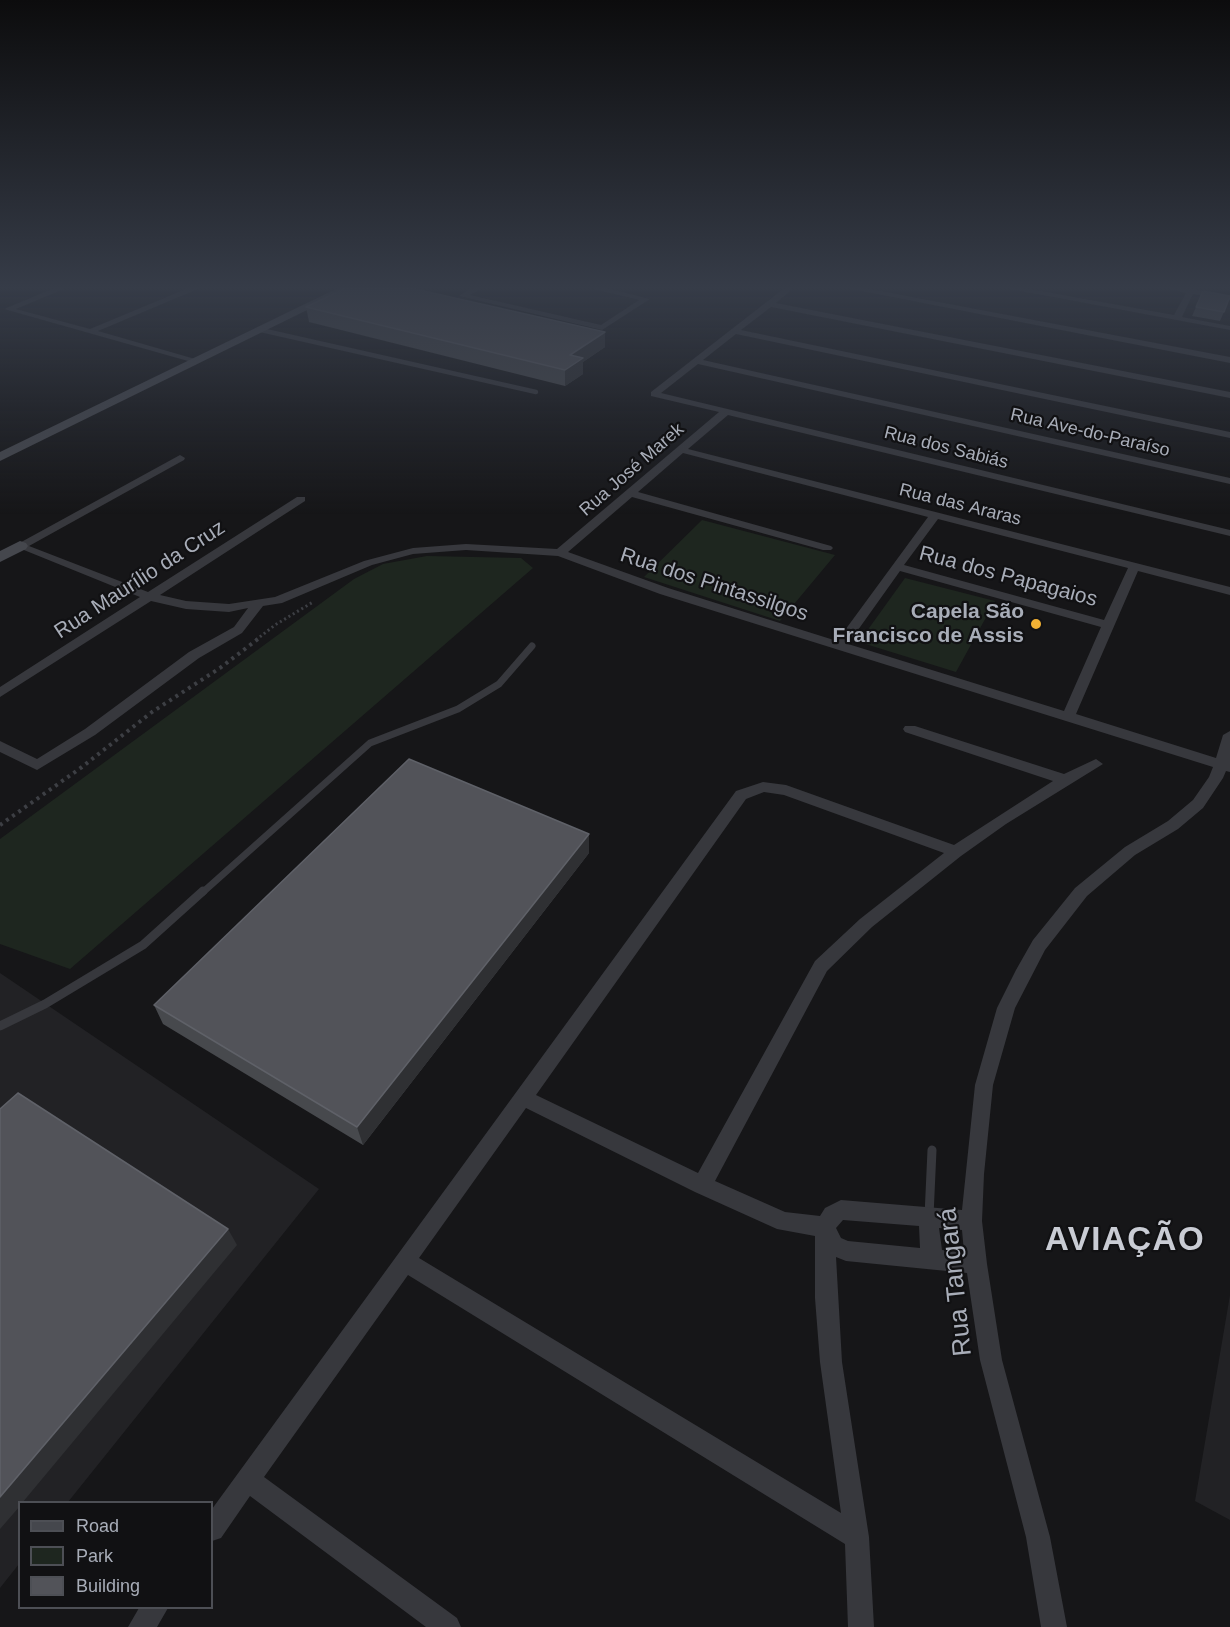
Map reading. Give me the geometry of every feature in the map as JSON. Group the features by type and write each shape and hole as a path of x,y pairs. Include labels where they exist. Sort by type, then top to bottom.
{"main road":[{"path":"0,457 196,362"},
{"path":"0,539 20,546"},
{"path":"0,557 20,546"}],"street":[{"name":"Rua dos Sabiás","path":"695,362 654,394 1230,533"},
{"name":"Rua Ave-do-Paraíso","path":"700,362 1230,481"},
{"path":"882,362 1230,435"},
{"path":"1060,362 1230,396"},
{"name":"Rua José Marek","path":"560,554 725,412"},
{"name":"Rua das Araras","path":"681,450 1230,591"},
{"path":"20,546 180,458"},
{"path":"631,493 827,548"},
{"name":"Rua Maurílio da Cruz","path":"0,693 301,499"},
{"path":"840,646 935,516"},
{"name":"Rua dos Pintassilgos","path":"20,546 150,597 186,605 230,608 298,594 383,558 435,548 493,547 560,554 664,591 1226,766"},
{"name":"Rua dos Papagaios","path":"898,567 1108,625"},
{"path":"1068,717 1134,567"},
{"path":"0,746 37,765 90,732 194,655 238,630 258,604"},
{"path":"910,729 1065,780"},
{"name":"Rua Tangará","path":"1054,1627 1038,1537 991,1360 976,1264 972,1221 975,1152 984,1085 997,1036 1022,975 1039,945 1081,892 1130,851 1186,815 1208,792 1226,766 1230,735"},
{"path":"702,1185 821,966 875,916 956,852 1001,820 1065,780 1096,764"},
{"path":"213,1528 736,800 748,791 771,787 786,790 956,852"},
{"path":"522,1097 702,1185 784,1222 825,1227"},
{"path":"861,1627 857,1537 831,1362 826,1298 825,1227 832,1215 841,1210 972,1221"},
{"path":"929,1218 928,1233 932,1258"},
{"path":"825,1227 834,1245 846,1251 976,1264"},
{"path":"404,1261 857,1537"},
{"path":"247,1479 448,1627"},
{"path":"141,1627 154,1609"}],"lane":[{"path":"400,362 536,393"},
{"path":"0,1026 45,1004 143,945 370,744 458,709 499,684 532,646"},
{"path":"929,1218 932,1150"}],"path":[{"path":"0,825 82,767 158,708 220,668 275,625 314,602"}],"shaded area":[{"path":"0,973 319,1189 69,1501 18,1501 18,1565 0,1588"},
{"path":"1230,1295 1230,1520 1195,1501"}],"green space":[{"path":"702,520 835,555 780,621 644,577"},
{"path":"427,556 521,558 533,568 70,969 0,944 0,839 354,579 383,564"},
{"path":"905,578 995,601 956,672 859,642"}],"building":[{"path":"532,362 577,362 565,370"},
{"path":"409,759 589,834 357,1127 154,1005"},
{"path":"18,1093 228,1229 0,1497 0,1109"}],"place":[{"name":"Capela São Francisco de Assis","path":"1036,624"}],"district":[{"name":"AVIAÇÃO","path":"1125,1241"}]}
